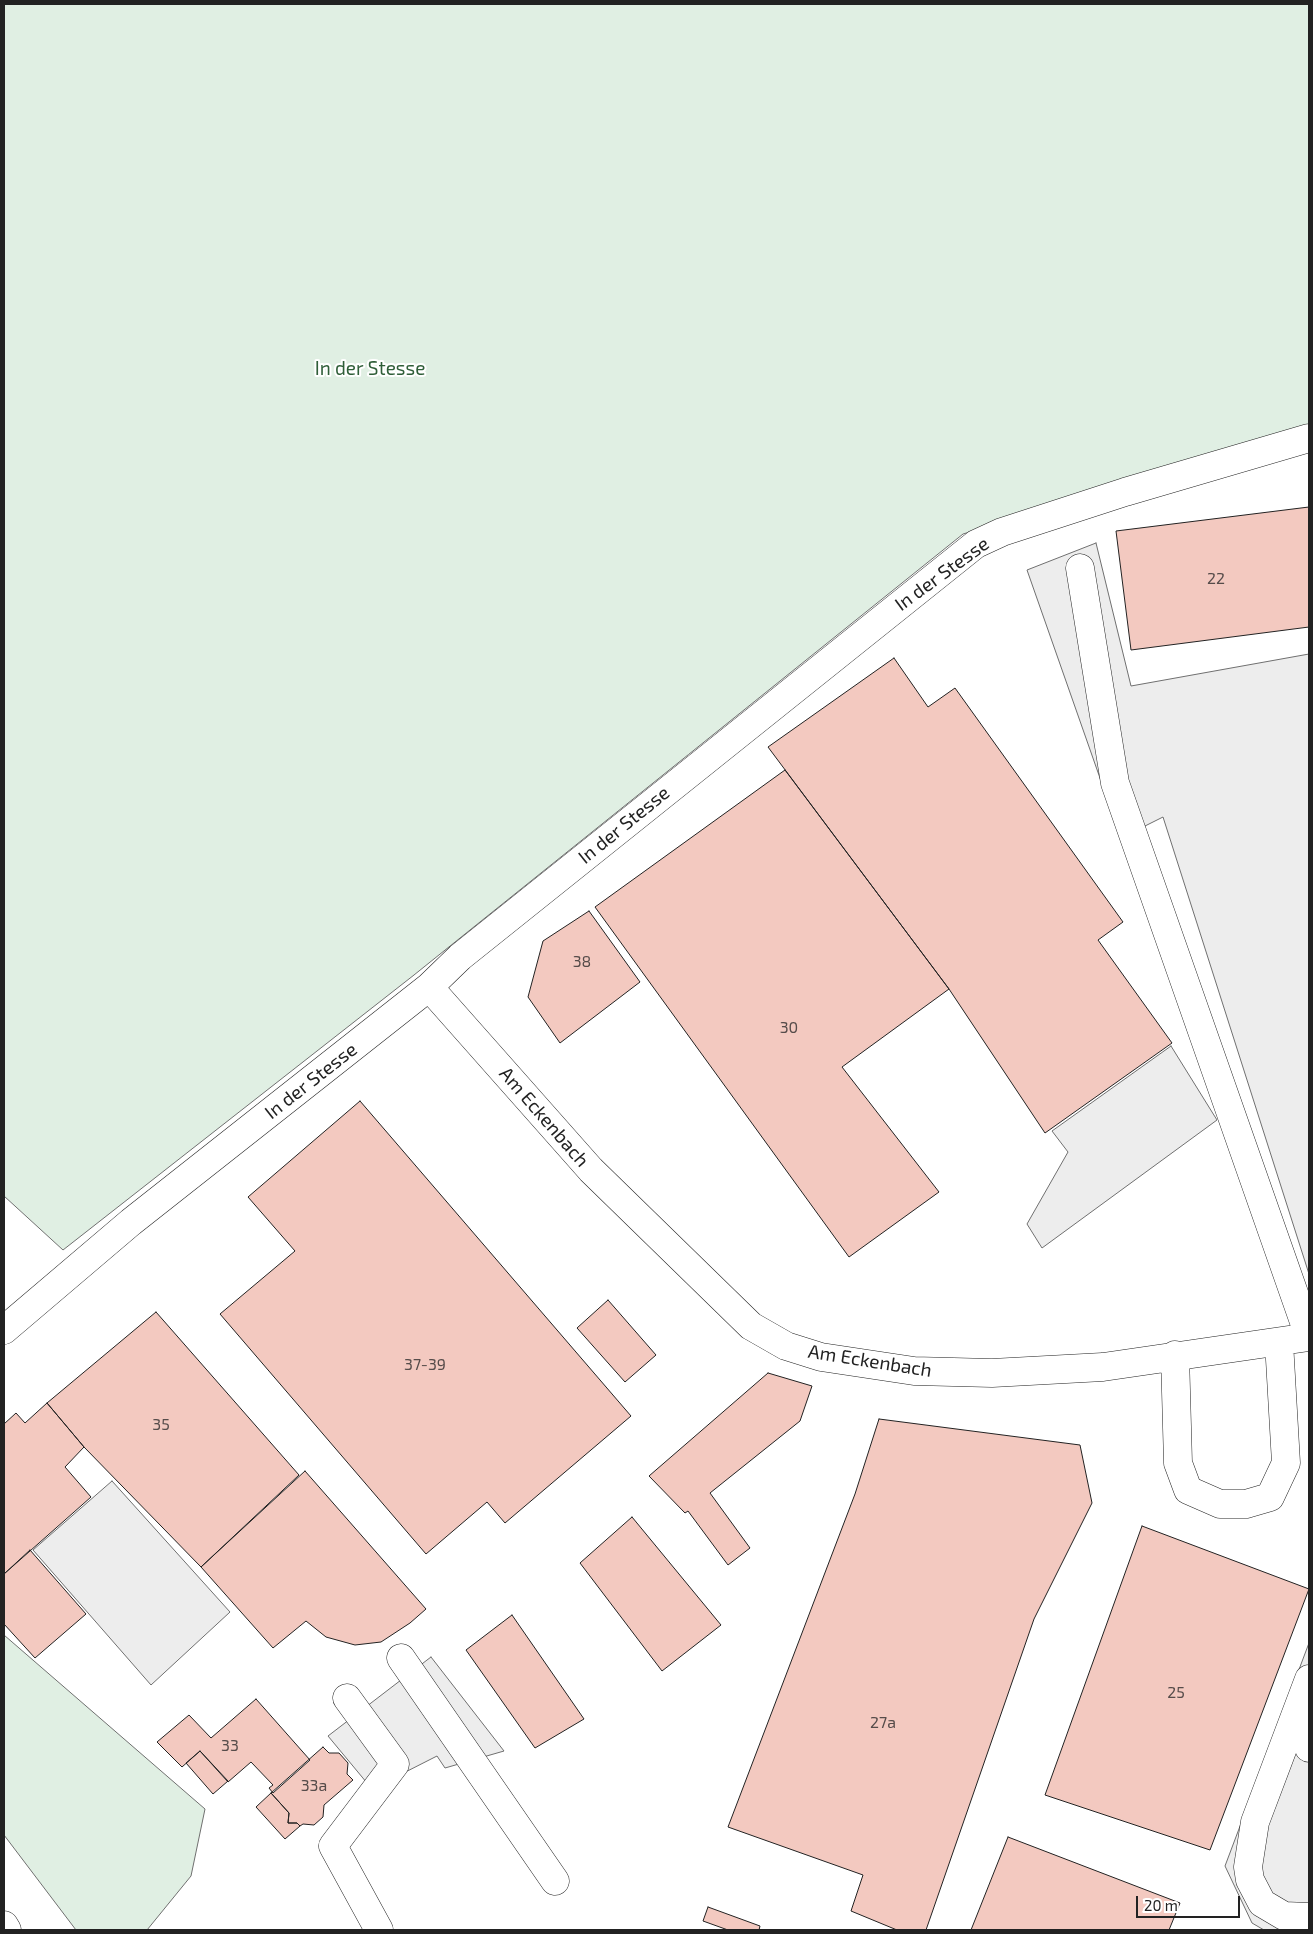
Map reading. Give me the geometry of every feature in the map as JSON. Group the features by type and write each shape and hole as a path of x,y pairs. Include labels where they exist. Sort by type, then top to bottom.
{"street":[{"name":"In der Stesse","path":"4,1330 131,1222 429,987 460,957 976,544 1002,532 1106,498 1309,438"},
{"path":"1080,568 1115,783 1309,1337"},
{"name":"Am Eckenbach","path":"429,987 591,1170 751,1326 786,1346 821,1357 914,1371 992,1374 1103,1366 1309,1337"},
{"path":"1175,1355 1178,1463 1188,1490 1220,1504 1246,1504 1270,1497 1286,1463 1279,1342"},
{"path":"401,1658 555,1880"},
{"path":"1306,1687 1309,1748"},
{"path":"1306,1687 1254,1822 1248,1867 1250,1880 1262,1903 1284,1916 1309,1917"},
{"path":"347,1698 395,1764 333,1846 379,1930"},
{"path":"4,1925 7,1930"}],"green space":[{"name":"In der Stesse","path":"4,4 1309,4 1309,431 963,534 414,975 63,1250 4,1196"},
{"path":"4,1635 205,1809 191,1876 147,1930 76,1930 4,1835"}],"shaded area":[{"path":"1096,543 1131,686 1309,654 1309,1274 1163,817 1121,838 1027,570"},
{"path":"1171,1046 1217,1120 1042,1248 1027,1224 1068,1152 1052,1131"},
{"path":"112,1481 230,1612 151,1685 33,1550"},
{"path":"1309,1643 1309,1930 1264,1930 1252,1923 1225,1866"},
{"path":"431,1657 504,1751 445,1768 437,1756 372,1789 328,1736"}],"building":[{"path":"1309,507 1309,627 1131,650 1116,531"},
{"path":"894,658 928,707 955,688 1123,922 1098,940 1172,1043 1045,1133 949,989 768,747"},
{"path":"785,770 949,989 842,1067 939,1192 849,1257 595,907"},
{"path":"589,911 640,982 560,1043 528,997 543,941"},
{"path":"360,1101 631,1416 505,1523 487,1502 426,1554 220,1314 295,1251 248,1197"},
{"path":"608,1300 656,1355 625,1382 577,1328"},
{"path":"156,1312 299,1475 201,1567 84,1447 47,1403"},
{"path":"768,1373 812,1386 800,1421 710,1493 750,1548 728,1565 688,1511 685,1513 649,1476"},
{"path":"47,1403 84,1447 65,1467 91,1497 4,1574 4,1424 16,1413 25,1423"},
{"path":"879,1419 1080,1445 1092,1503 1034,1619 926,1930 897,1930 851,1911 863,1875 728,1827 855,1494"},
{"path":"305,1471 426,1609 410,1623 381,1642 355,1645 326,1637 306,1621 273,1648 201,1567"},
{"path":"632,1517 721,1625 662,1671 580,1563"},
{"path":"1142,1526 1309,1589 1210,1850 1045,1795"},
{"path":"30,1550 86,1614 35,1658 4,1624 4,1574"},
{"path":"512,1615 584,1719 535,1748 466,1650"},
{"path":"256,1699 310,1760 273,1793 269,1788 273,1785 251,1762 228,1782 200,1751 182,1767 157,1742 189,1715 211,1738"},
{"path":"323,1747 329,1753 339,1753 348,1763 347,1774 353,1780 324,1805 323,1817 314,1825 303,1824 300,1826 297,1823 288,1823 289,1813 271,1793"},
{"path":"200,1751 228,1781 213,1794 186,1763"},
{"path":"271,1793 289,1813 288,1823 297,1823 300,1826 285,1839 256,1807"},
{"path":"1008,1837 1180,1903 1169,1930 971,1930"},
{"path":"708,1907 760,1926 759,1930 728,1930 703,1921"}]}
